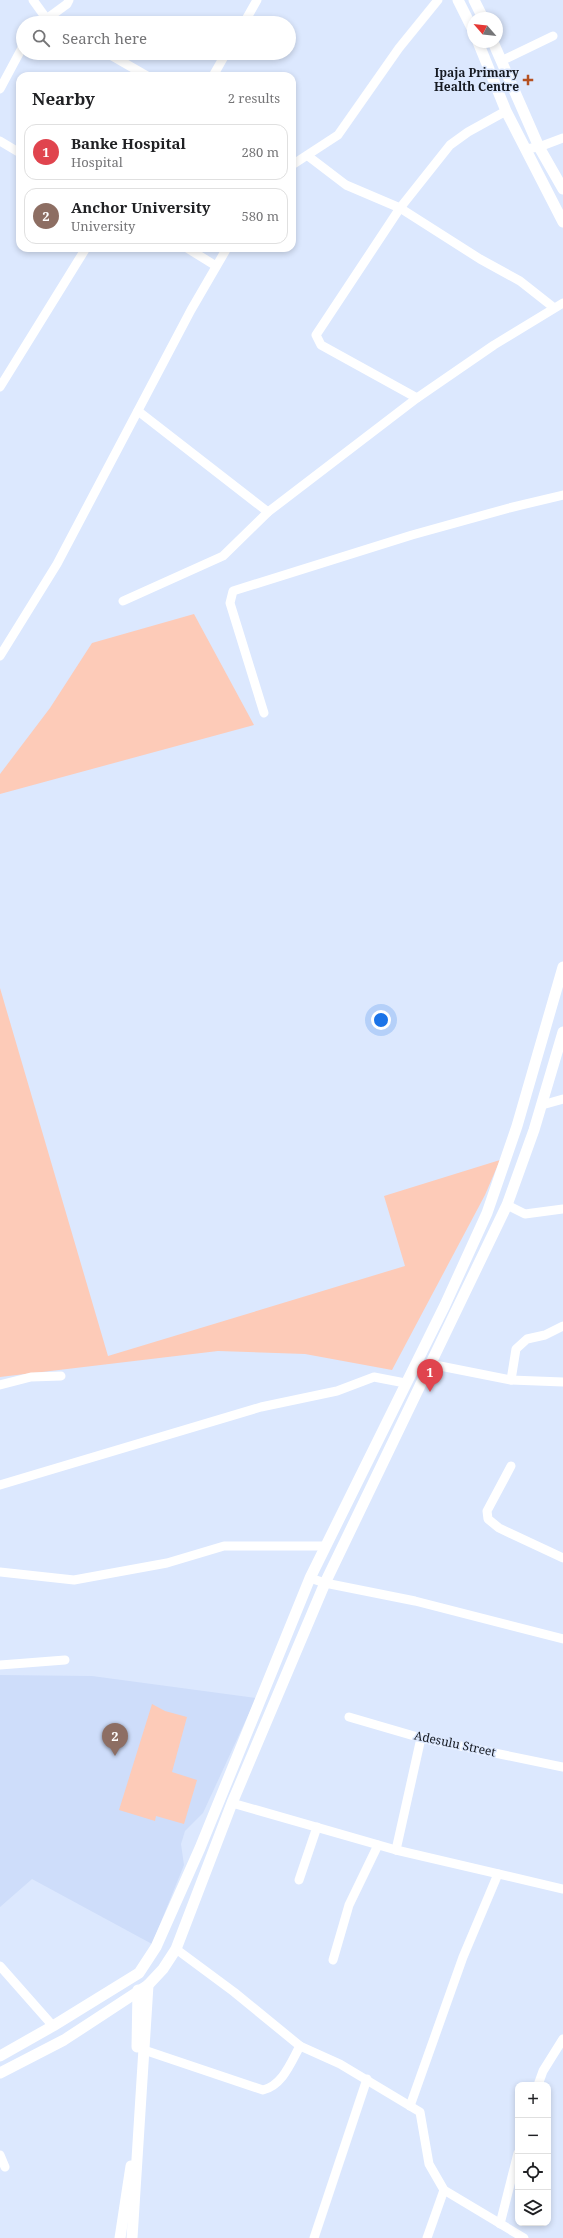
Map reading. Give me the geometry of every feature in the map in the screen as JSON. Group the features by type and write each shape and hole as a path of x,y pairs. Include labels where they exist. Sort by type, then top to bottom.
{"street":[{"path":"33,0 42,16"},
{"path":"50,16 57,12 69,0"},
{"path":"248,16 257,0"},
{"path":"296,163 338,135 399,48 438,0"},
{"path":"458,0 467,18"},
{"path":"474,0 480,12"},
{"path":"484,55 500,58 553,36"},
{"path":"481,48 506,110 563,222"},
{"path":"496,48 539,147 563,189"},
{"path":"0,89 16,59"},
{"path":"119,60 140,72"},
{"path":"215,72 222,60"},
{"path":"417,398 321,345 316,335 400,208 450,145 468,132 506,110"},
{"path":"525,149 539,147 563,138"},
{"path":"0,141 16,151"},
{"path":"308,156 346,186 400,208 480,259 520,281 554,307"},
{"path":"0,387 84,252"},
{"path":"193,252 216,266"},
{"path":"0,656 57,564 225,252"},
{"path":"123,601 223,556 268,512 417,398 494,345 563,302"},
{"path":"138,411 268,512"},
{"path":"264,713 230,603 234,591 412,535 509,508 563,495"},
{"path":"0,2056 53,2026 139,1973 156,1947 200,1848 310,1578 405,1384 446,1305 487,1213 517,1126 563,967"},
{"path":"0,2073 64,2040 143,1988 163,1969 176,1949 232,1803 325,1583 430,1364 488,1249 507,1205 542,1105 563,1032"},
{"path":"542,1105 563,1099"},
{"path":"507,1205 525,1214 563,1209"},
{"path":"511,1380 516,1349 527,1339 545,1335 563,1326"},
{"path":"430,1364 511,1380 563,1382"},
{"path":"0,1385 30,1377 61,1376"},
{"path":"0,1485 261,1407 337,1390 374,1377 405,1384"},
{"path":"511,1466 487,1511 488,1519 499,1528 563,1558"},
{"path":"0,1572 74,1580 166,1563 224,1546 325,1546"},
{"path":"310,1578 325,1583 415,1601 563,1639"},
{"path":"0,1665 65,1660"},
{"name":"Adesulu Street","path":"349,1717 421,1738 563,1767"},
{"path":"396,1850 421,1738"},
{"path":"232,1803 396,1850 563,1889"},
{"path":"299,1880 317,1827"},
{"path":"333,1960 349,1905 378,1845"},
{"path":"410,2106 463,1957 498,1874"},
{"path":"176,1949 234,1992 266,2021 300,2046 340,2064 421,2114 425,2150 429,2164 444,2190 524,2238"},
{"path":"0,1966 53,2026"},
{"path":"132,2238 144,2050 143,1988"},
{"path":"120,2238 131,2167 143,1988"},
{"path":"539,2082 543,2071 563,2040"},
{"path":"144,2050 263,2090 271,2088 284,2074 300,2046"},
{"path":"314,2238 367,2080"},
{"path":"500,2224 518,2154"},
{"path":"0,2155 5,2167"},
{"path":"427,2238 444,2190"}],"shaded area":[{"path":"194,614 254,725 0,794 0,774 50,708 92,643"},
{"path":"0,988 108,1356 405,1266 384,1196 500,1160 485,1195 392,1370 305,1354 218,1351 0,1377"},
{"path":"0,1675 92,1676 256,1698 203,1813 185,1831 181,1844 184,1865 152,1944 32,1879 0,1907"},
{"path":"152,1704 165,1711 187,1717 172,1772 197,1780 184,1824 156,1816 155,1821 119,1810"}],"place":[{"name":"Ipaja Primary Health Centre","path":"528,80"},
{"name":"Banke Hospital","path":"430,1392"},
{"name":"Anchor University","path":"115,1756"}]}
